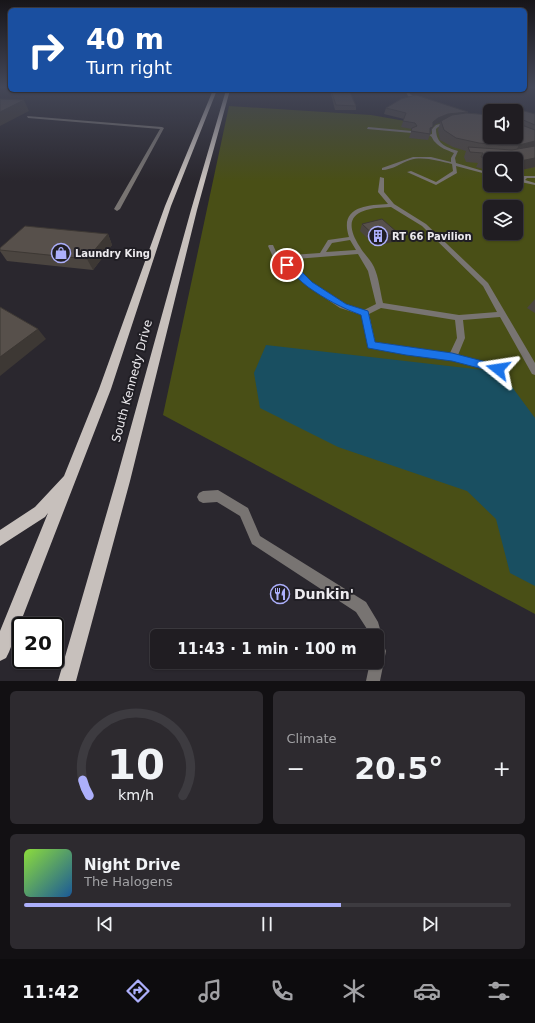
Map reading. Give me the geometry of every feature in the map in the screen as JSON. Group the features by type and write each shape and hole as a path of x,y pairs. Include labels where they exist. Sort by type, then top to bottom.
{"main road":[{"name":"South Kennedy Drive","path":"0,652 72,475 105,389 168,206 203,118"},
{"name":"South Kennedy Drive","path":"67,681 123,481 196,203 220,118"},
{"path":"0,539 40,512 72,475"}],"lane":[{"path":"38,118 162,128 117,209"},
{"path":"453,122 437,126 434,129 433,135 436,141 447,148 456,152 464,153"},
{"path":"368,128 412,132"},
{"path":"409,172 436,184 455,172 453,158 456,152"},
{"path":"384,169 414,158 442,161 483,172"},
{"path":"523,178 535,177"},
{"path":"382,178 381,192 392,205 424,225 486,285 501,314 535,371"},
{"path":"523,181 535,184"},
{"path":"380,306 370,267 352,238 350,220 353,213 361,208 392,205"},
{"path":"322,254 330,241 352,238"},
{"path":"271,246 276,258 298,273 310,284 343,306 365,313 380,306 459,318 501,314"},
{"path":"276,258 360,252"},
{"path":"365,313 372,345 406,352 452,357 498,369"},
{"path":"452,357 461,338 459,318"},
{"path":"203,496 218,496 244,512 256,540 361,607 373,629"},
{"path":"372,681 375,669"}],"green space":[{"path":"226,118 387,118 428,125 438,120 483,135 483,144 523,144 523,131 535,120 535,614 163,415"}],"water":[{"path":"266,345 501,372 535,418 535,586 510,573 496,519 467,491 338,447 260,408 254,373"}],"building":[{"path":"404,118 439,118 433,122 433,127 430,128 430,134 411,131 412,128 417,126 415,123 403,121"},
{"path":"447,118 483,118 483,143 456,138 444,130 441,121"},
{"path":"523,118 535,118 535,125 523,120"},
{"path":"523,126 535,130 535,141 523,144"},
{"path":"490,144 523,144 519,145"},
{"path":"535,146 535,158 523,160 523,152 470,152 468,147 512,150"},
{"path":"382,219 398,233 377,238 362,224"},
{"path":"25,226 108,234 87,259 0,250 0,248"},
{"path":"0,307 38,329 0,357"}],"place":[{"name":"RT 66 Pavilion","path":"378,236"},
{"name":"Laundry King","path":"61,253"},
{"name":"Dunkin'","path":"280,594"}],"route":[{"path":"287,265 310,284 343,306 365,313 372,345 406,352 452,357 498,369"}]}
